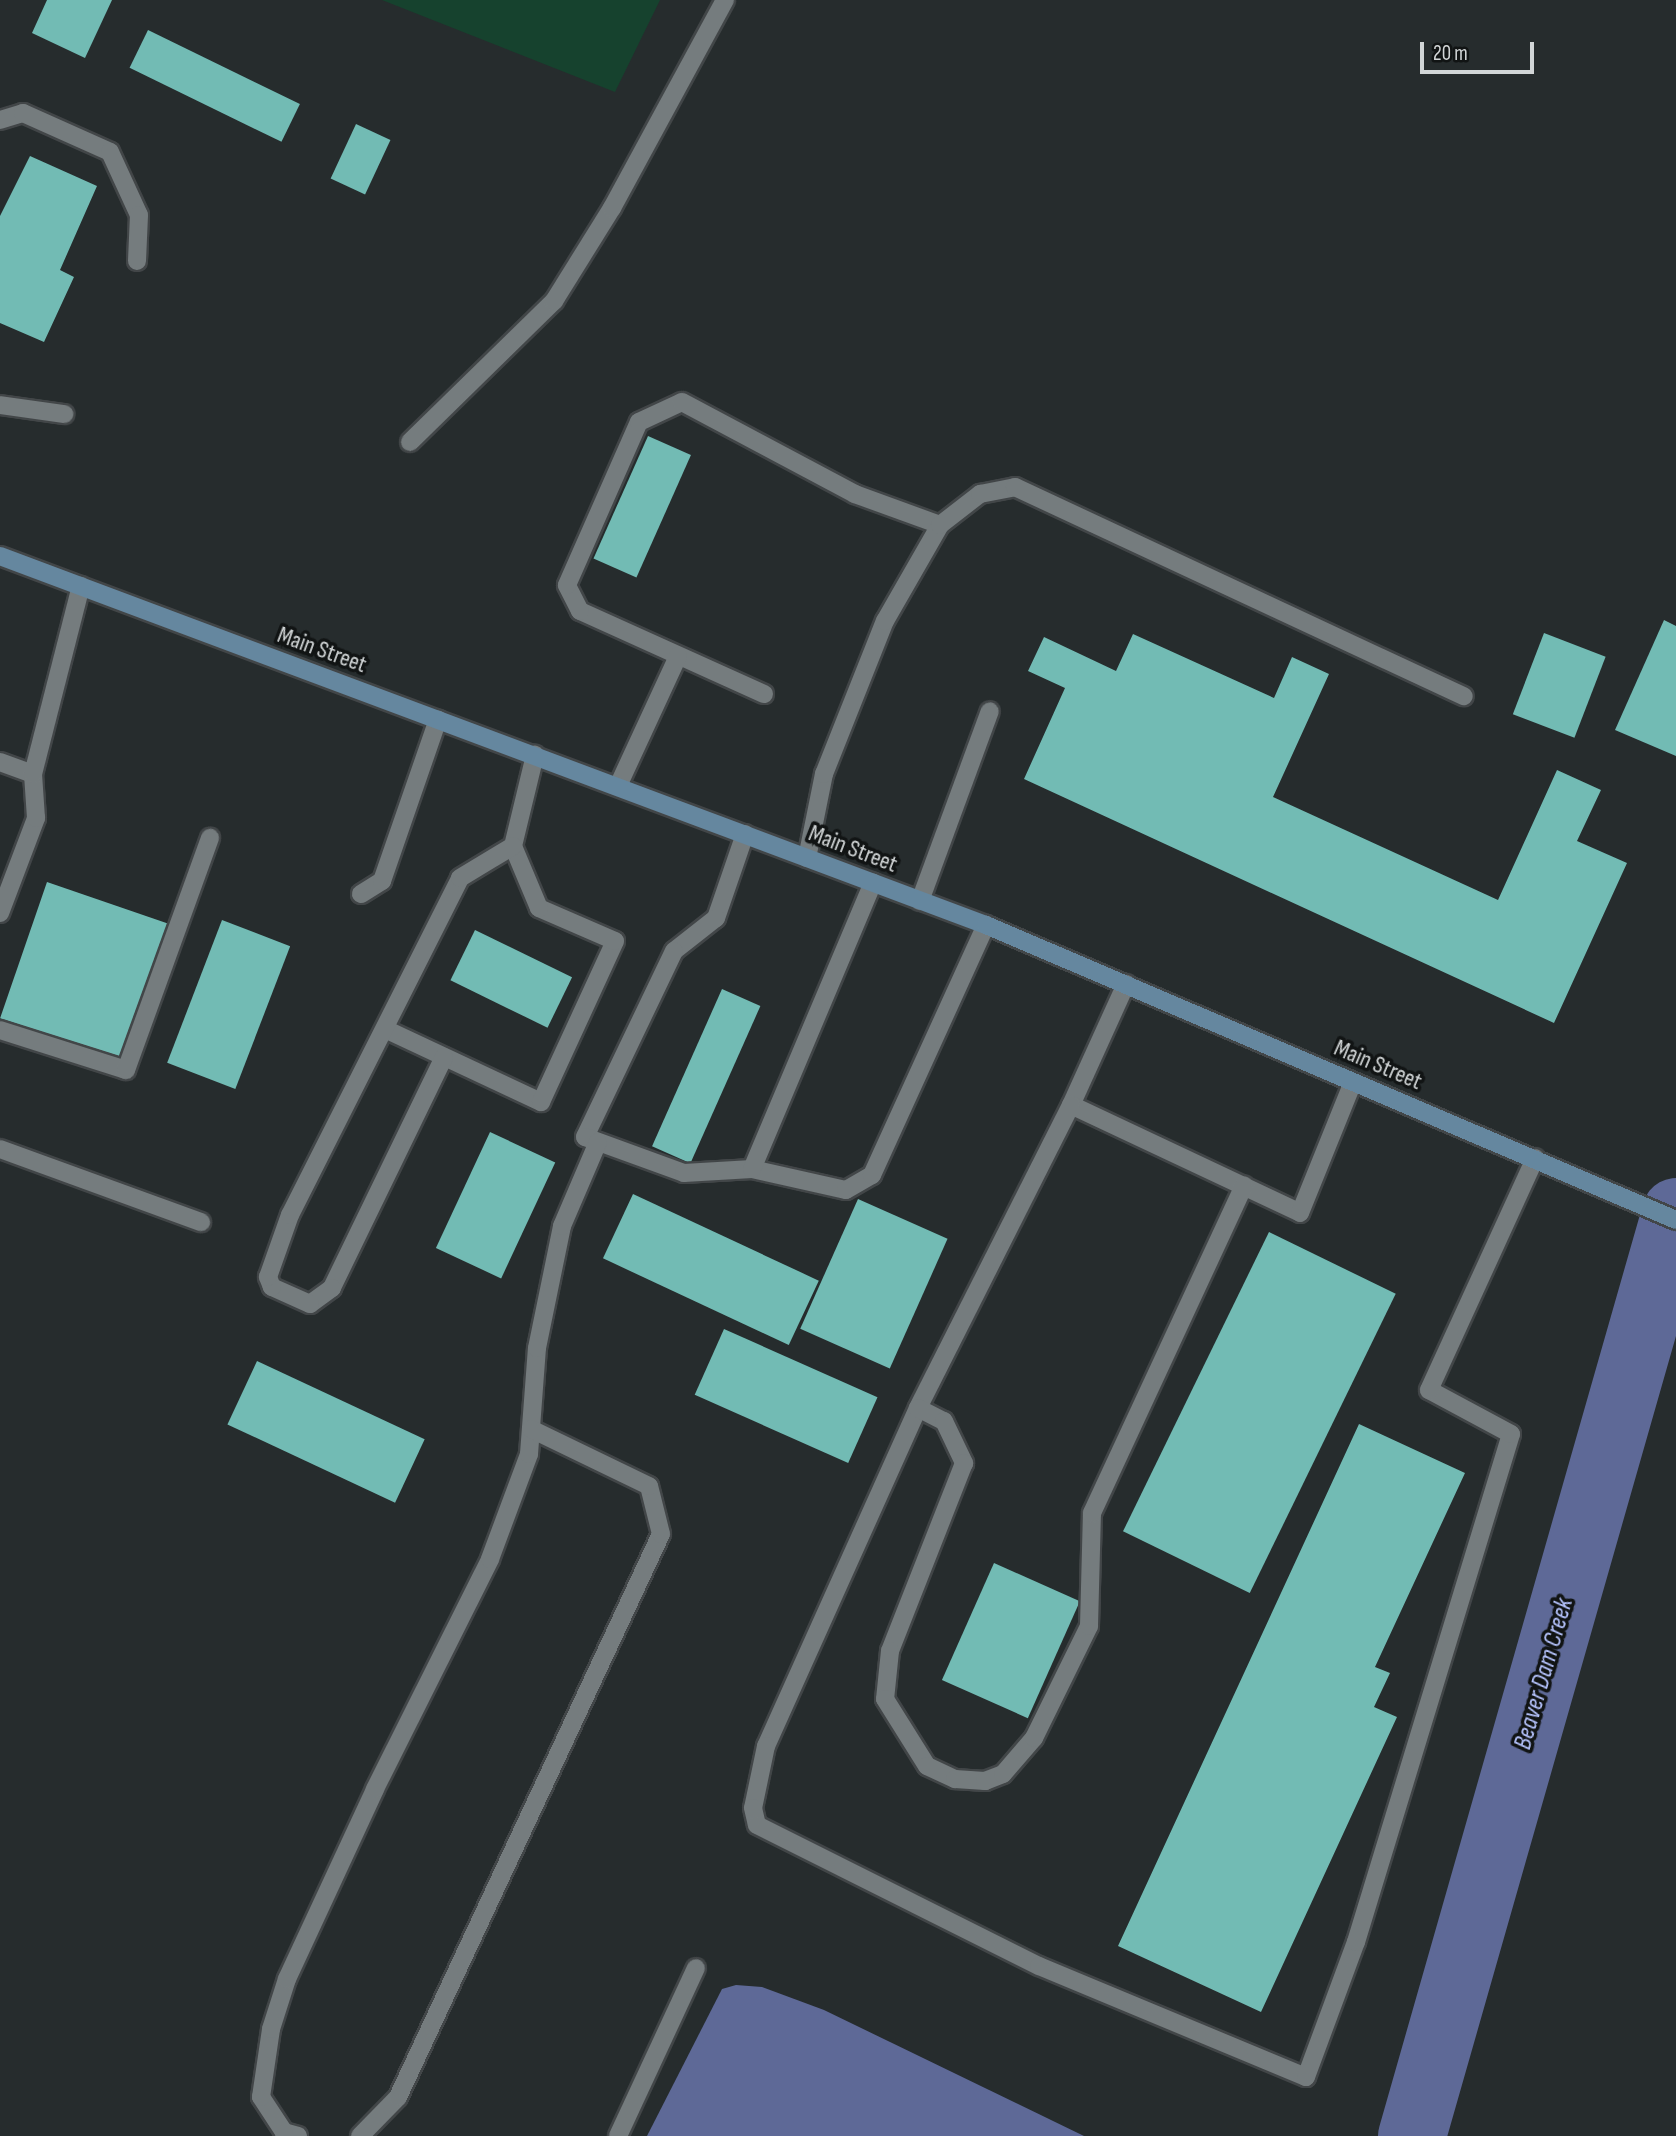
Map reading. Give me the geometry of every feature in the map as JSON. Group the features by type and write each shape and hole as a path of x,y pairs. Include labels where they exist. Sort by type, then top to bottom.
{"main road":[{"name":"Main Street","path":"0,556 986,925 1579,1176 1676,1220"}],"lane":[{"path":"410,442 554,301 612,208 725,0"},
{"path":"0,120 23,113 110,152 139,215 137,261"},
{"path":"764,694 580,611 567,585 639,422 657,410 682,402 856,494 940,525"},
{"path":"0,405 64,414"},
{"path":"807,858 824,774 850,699 885,621 940,525 980,494 1015,487 1464,696"},
{"path":"0,913 36,818 33,774 81,586"},
{"path":"618,786 678,656"},
{"path":"920,901 990,712"},
{"path":"361,894 382,881 438,719"},
{"path":"387,1030 541,1102 615,942 539,908 513,846 535,755"},
{"path":"0,762 33,774"},
{"path":"745,834 716,918 674,951 585,1138 684,1173 752,1169 845,1190 872,1175 986,925"},
{"path":"0,1030 126,1070 210,838"},
{"path":"444,1057 332,1289 310,1304 272,1287 268,1277 290,1215 370,1048 387,1030 460,878 513,846"},
{"path":"752,1169 873,883"},
{"path":"1126,984 1071,1105 918,1408 766,1746 753,1808 757,1825 1039,1966 1306,2077 1356,1942 1511,1434 1429,1390 1535,1158"},
{"path":"1071,1105 1300,1213 1353,1082"},
{"path":"298,2136 284,2132 261,2097 271,2029 287,1979 490,1559 529,1454 537,1348 562,1226 598,1142"},
{"path":"0,1149 201,1222"},
{"path":"918,1408 944,1421 964,1463 890,1651 885,1699 927,1766 955,1779 985,1781 1003,1774 1034,1738 1089,1626 1092,1513 1244,1186"},
{"path":"360,2136 398,2097 662,1534 649,1486 531,1429"},
{"path":"618,2136 696,1968"}],"green space":[{"path":"382,0 660,0 615,92"}],"water":[{"path":"736,1985 762,1987 824,2010 1084,2136 647,2136 722,1989"}],"building":[{"path":"47,0 112,0 85,58 32,33"},
{"path":"148,30 300,104 281,142 130,68"},
{"path":"356,124 390,140 365,194 331,178"},
{"path":"30,156 97,186 60,270 74,277 44,342 0,323 0,216"},
{"path":"648,436 691,455 636,578 593,558"},
{"path":"1664,620 1676,626 1676,756 1615,730"},
{"path":"1544,633 1606,657 1574,738 1513,714"},
{"path":"1133,634 1274,698 1292,657 1329,674 1273,797 1498,900 1557,770 1601,790 1577,841 1627,863 1554,1023 1024,779 1065,688 1028,671 1044,637 1116,671"},
{"path":"47,882 177,927 130,1063 0,1018"},
{"path":"222,920 290,946 235,1089 167,1063"},
{"path":"475,930 572,977 548,1028 450,980"},
{"path":"722,989 760,1006 690,1163 652,1146"},
{"path":"490,1132 555,1162 501,1278 436,1248"},
{"path":"633,1194 819,1281 789,1345 603,1258"},
{"path":"858,1199 948,1239 890,1369 800,1329"},
{"path":"1269,1232 1396,1294 1250,1593 1123,1531"},
{"path":"724,1329 877,1397 848,1463 695,1395"},
{"path":"257,1361 425,1439 395,1503 227,1424"},
{"path":"1359,1424 1465,1473 1375,1667 1390,1673 1374,1707 1397,1717 1261,2012 1118,1946"},
{"path":"994,1563 1080,1601 1028,1718 942,1680"}],"waterway":[{"name":"Beaver Dam Creek","path":"1412,2136 1676,1212"}]}
